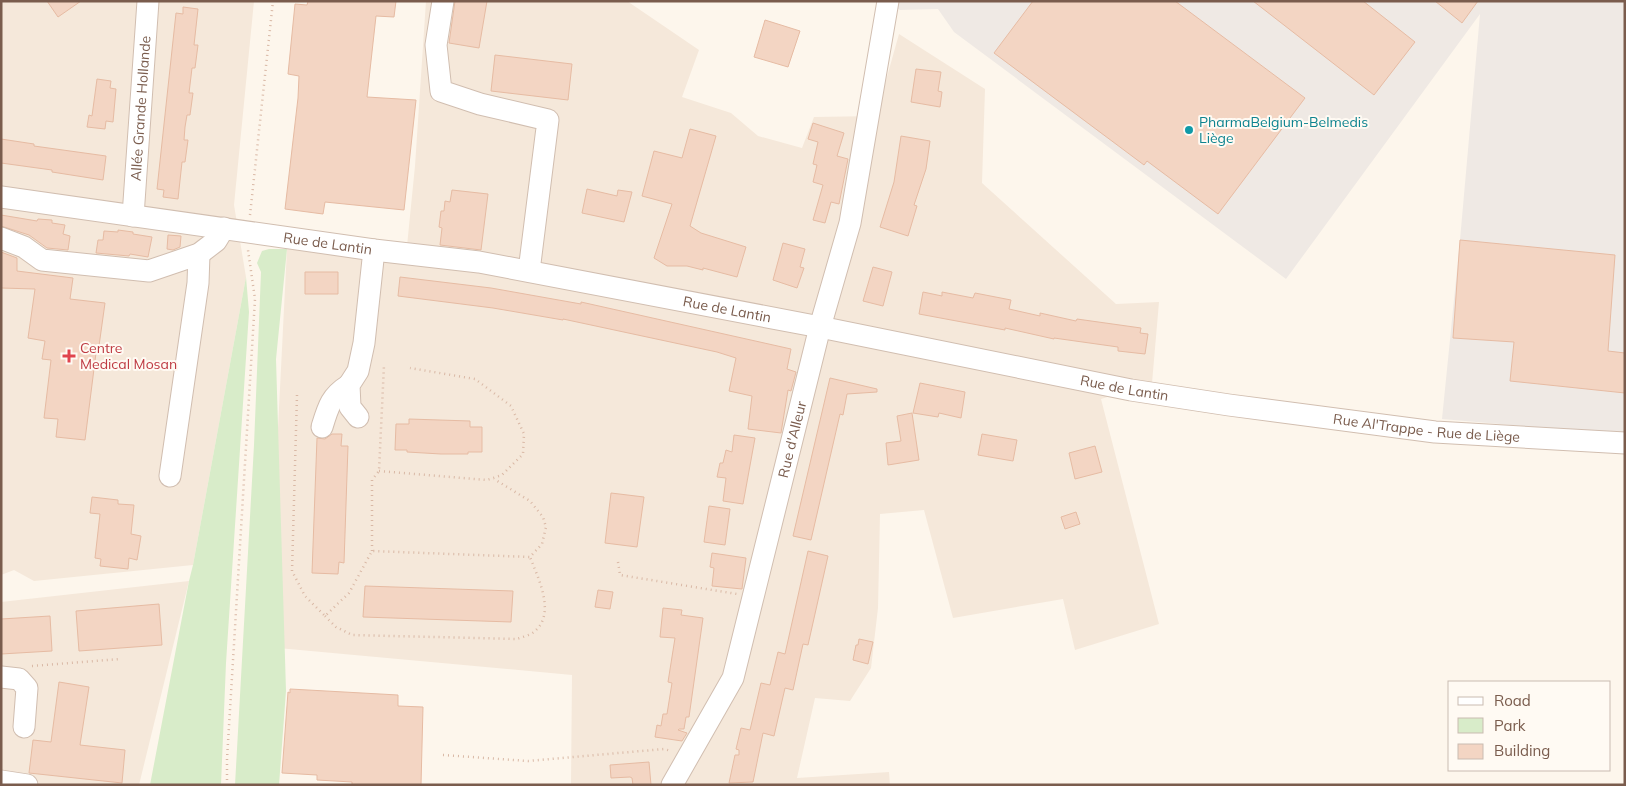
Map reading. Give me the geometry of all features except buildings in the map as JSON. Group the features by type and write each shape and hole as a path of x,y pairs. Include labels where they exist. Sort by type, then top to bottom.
{"street":[{"name":"Allée Grande Hollande","path":"133,216 148,1"},
{"path":"443,1 436,45 441,91 480,104 548,120 529,270"},
{"name":"Rue d'Alleur","path":"672,785 733,678 820,327 850,223 888,1"},
{"name":"Rue de Lantin","path":"1,197 529,270 1131,390 1229,405"},
{"path":"1,238 24,247 42,260 149,272 199,254 216,241 224,228"},
{"path":"322,426 329,406 337,392 349,385 358,371 364,343 374,250"},
{"path":"170,476 198,283 199,254"},
{"path":"349,385 350,407 358,417"},
{"name":"Rue Al'Trappe - Rue de Liège","path":"1229,405 1435,432 1625,444"},
{"path":"7,678 19,679 27,688 24,727"},
{"path":"1,781 27,785"}],"path":[{"path":"227,785 228,741 255,299 247,243 273,1"},
{"path":"325,616 349,593 372,551 372,480 379,471 384,365"},
{"path":"379,471 487,480 502,475 523,454 524,434 511,406 475,378 410,368"},
{"path":"297,395 292,571 305,596 336,627 352,635 517,639 535,631 543,619 545,603 530,557"},
{"path":"372,551 530,557 542,544 546,527 544,517 530,501 494,479"},
{"path":"618,562 620,575 753,597"},
{"path":"7,678 26,666 120,660"},
{"path":"443,755 528,761 664,749 689,756"}],"shaded area":[{"path":"1,1 254,1 234,205 246,277 193,565 34,581 14,570 1,575"},
{"path":"426,1 627,1 699,50 682,97 731,113 758,136 802,148 814,117 876,116 899,34 985,89 982,183 1116,304 1159,302 1152,383 1101,399 1159,624 1075,650 1063,599 953,618 924,510 880,514 878,608 871,668 850,701 815,698 797,778 889,772 890,785 571,785 572,675 267,647 287,249 380,257 407,246 415,166"},
{"path":"884,1 1625,1 1625,435 1442,419 1480,14 1286,279 954,32 938,9 900,10"},
{"path":"189,581 139,785 1,785 1,602"}],"green space":[{"path":"287,249 276,359 286,691 279,785 235,785 254,445 261,272 257,263 262,251"},
{"path":"246,277 249,312 226,663 221,785 150,785 193,565"}],"place":[{"name":"PharmaBelgium-Belmedis Liège","path":"1189,130"},
{"name":"Centre Medical Mosan","path":"69,356"}]}
